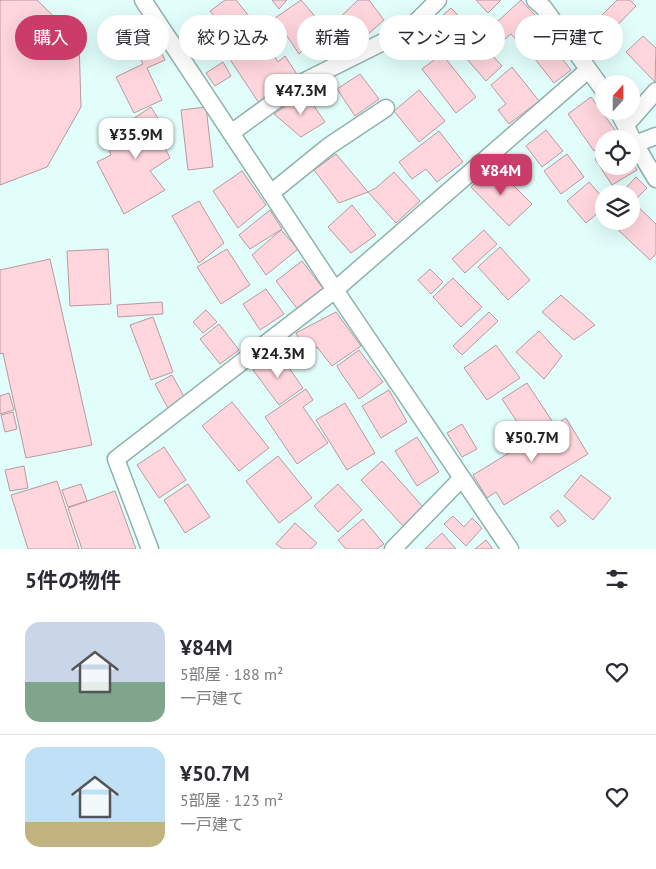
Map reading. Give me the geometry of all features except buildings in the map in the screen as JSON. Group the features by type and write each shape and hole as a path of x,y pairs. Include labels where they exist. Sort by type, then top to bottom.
{"street":[{"path":"143,0 335,290 510,549"},
{"path":"231,133 297,85 409,29 438,0"},
{"path":"544,3 595,79"},
{"path":"150,549 116,459 335,290 588,70"},
{"path":"640,104 656,91"},
{"path":"271,194 329,146 386,108"},
{"path":"640,142 656,136"},
{"path":"640,151 656,178"},
{"path":"393,549 462,478"}]}
